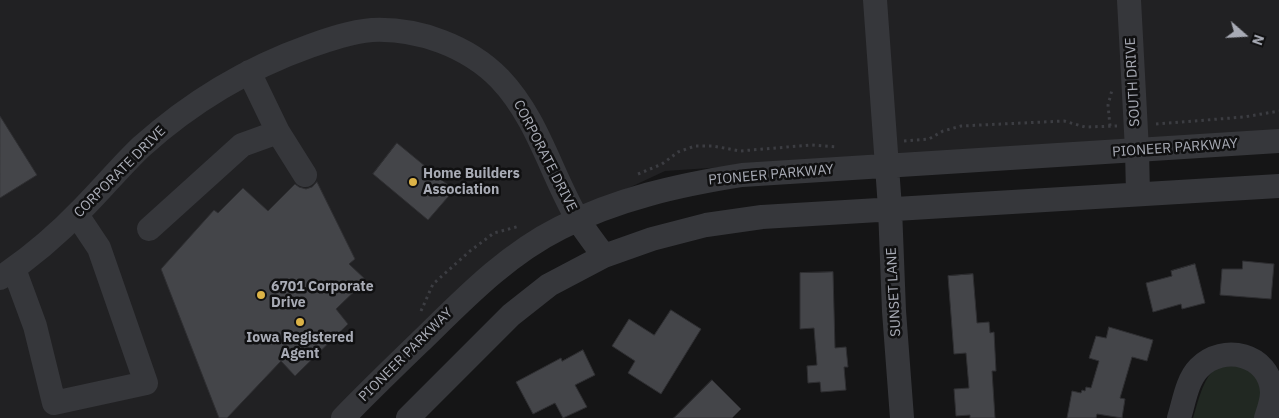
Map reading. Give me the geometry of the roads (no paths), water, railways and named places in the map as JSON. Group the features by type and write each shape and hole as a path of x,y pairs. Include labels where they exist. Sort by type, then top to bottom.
{"street":[{"name":"SUNSET LANE","path":"875,0 890,208 894,311 902,418"},
{"name":"SOUTH DRIVE","path":"1129,0 1138,194"},
{"name":"CORPORATE DRIVE","path":"7,274 51,240 141,148 174,120 210,94 290,52 333,37 371,30 399,31 427,36 453,46 499,78 517,99 532,124 578,220 604,256"},
{"path":"249,72 278,132 305,175"},
{"path":"149,228 242,145 278,132"},
{"name":"PIONEER PARKWAY","path":"343,418 472,290 524,249 559,228 595,211 634,198 707,180 742,176 1279,142"},
{"path":"408,418 511,315 550,285 604,256 652,238 706,225 762,217 1279,186"},
{"path":"7,274 35,326 48,411 146,383 99,248 77,215"},
{"path":"1179,418 1191,380 1198,368 1212,358 1224,354 1240,354 1256,362 1267,374 1272,390 1266,418"}],"place":[{"name":"Home Builders Association","path":"413,182"},
{"name":"6701 Corporate Drive","path":"261,295"},
{"name":"Iowa Registered Agent","path":"300,322"}]}
